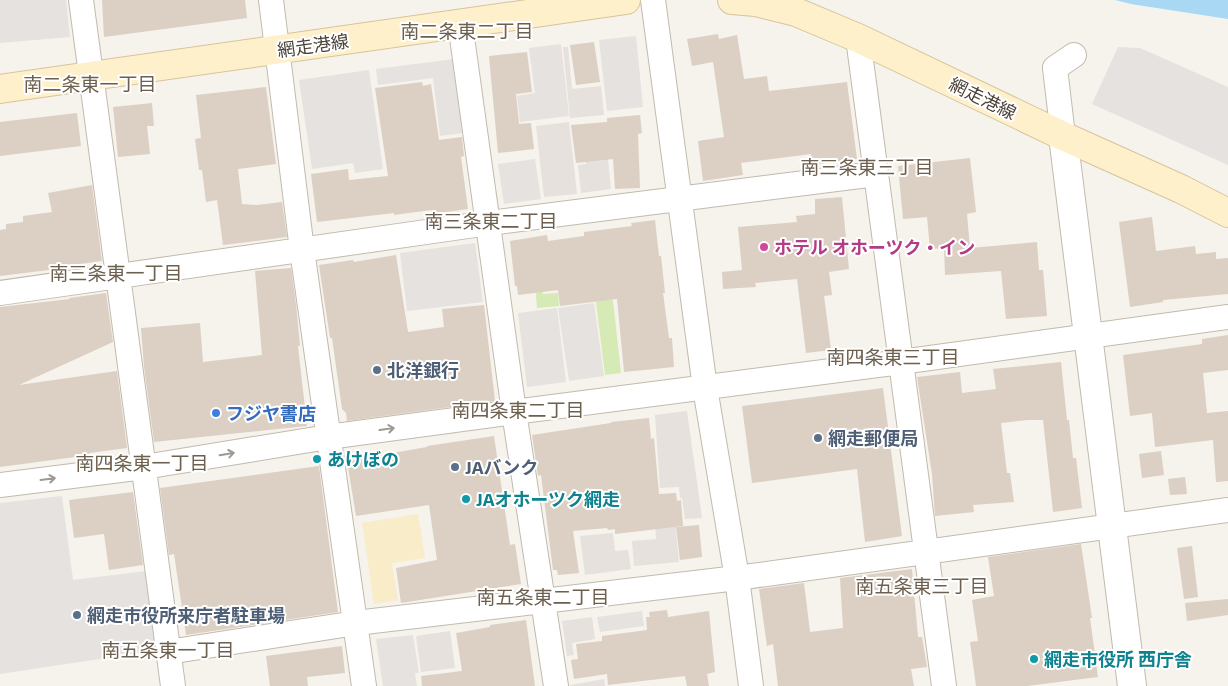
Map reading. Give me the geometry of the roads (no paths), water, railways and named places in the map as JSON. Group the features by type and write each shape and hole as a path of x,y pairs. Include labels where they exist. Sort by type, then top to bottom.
{"main road":[{"name":"網走港線","path":"0,89 626,0"},
{"name":"網走港線","path":"732,0 756,2 796,12 858,38 1063,136 1181,189 1228,213"}],"street":[{"path":"81,0 173,686"},
{"path":"271,0 302,250 364,686"},
{"path":"652,0 705,388 737,578 751,686"},
{"path":"460,23 514,412 556,686"},
{"path":"858,38 944,686"},
{"path":"1074,55 1055,68 1132,686"},
{"path":"0,293 489,223 876,174"},
{"path":"0,485 144,467 328,438 514,412 1228,317"},
{"path":"168,652 356,623 737,578 1228,510"}],"water":[{"path":"1115,0 1228,0 1228,19 1131,4"}],"place":[{"name":"ホテル オホーツク・イン","path":"764,247"},
{"name":"北洋銀行","path":"377,370"},
{"name":"フジヤ書店","path":"216,413"},
{"name":"網走郵便局","path":"818,438"},
{"name":"あけぼの","path":"317,459"},
{"name":"JAバンク","path":"455,467"},
{"name":"JAオホーツク網走","path":"466,499"},
{"name":"網走市役所来庁者駐車場","path":"77,615"},
{"name":"網走市役所 西庁舎","path":"1034,659"}],"district":[{"name":"南二条東二丁目","path":"467,30"},
{"name":"南二条東一丁目","path":"90,83"},
{"name":"南三条東三丁目","path":"867,166"},
{"name":"南三条東二丁目","path":"491,220"},
{"name":"南三条東一丁目","path":"116,272"},
{"name":"南四条東三丁目","path":"893,356"},
{"name":"南四条東二丁目","path":"518,409"},
{"name":"南四条東一丁目","path":"142,462"},
{"name":"南五条東三丁目","path":"922,585"},
{"name":"南五条東二丁目","path":"543,596"},
{"name":"南五条東一丁目","path":"168,649"}]}
